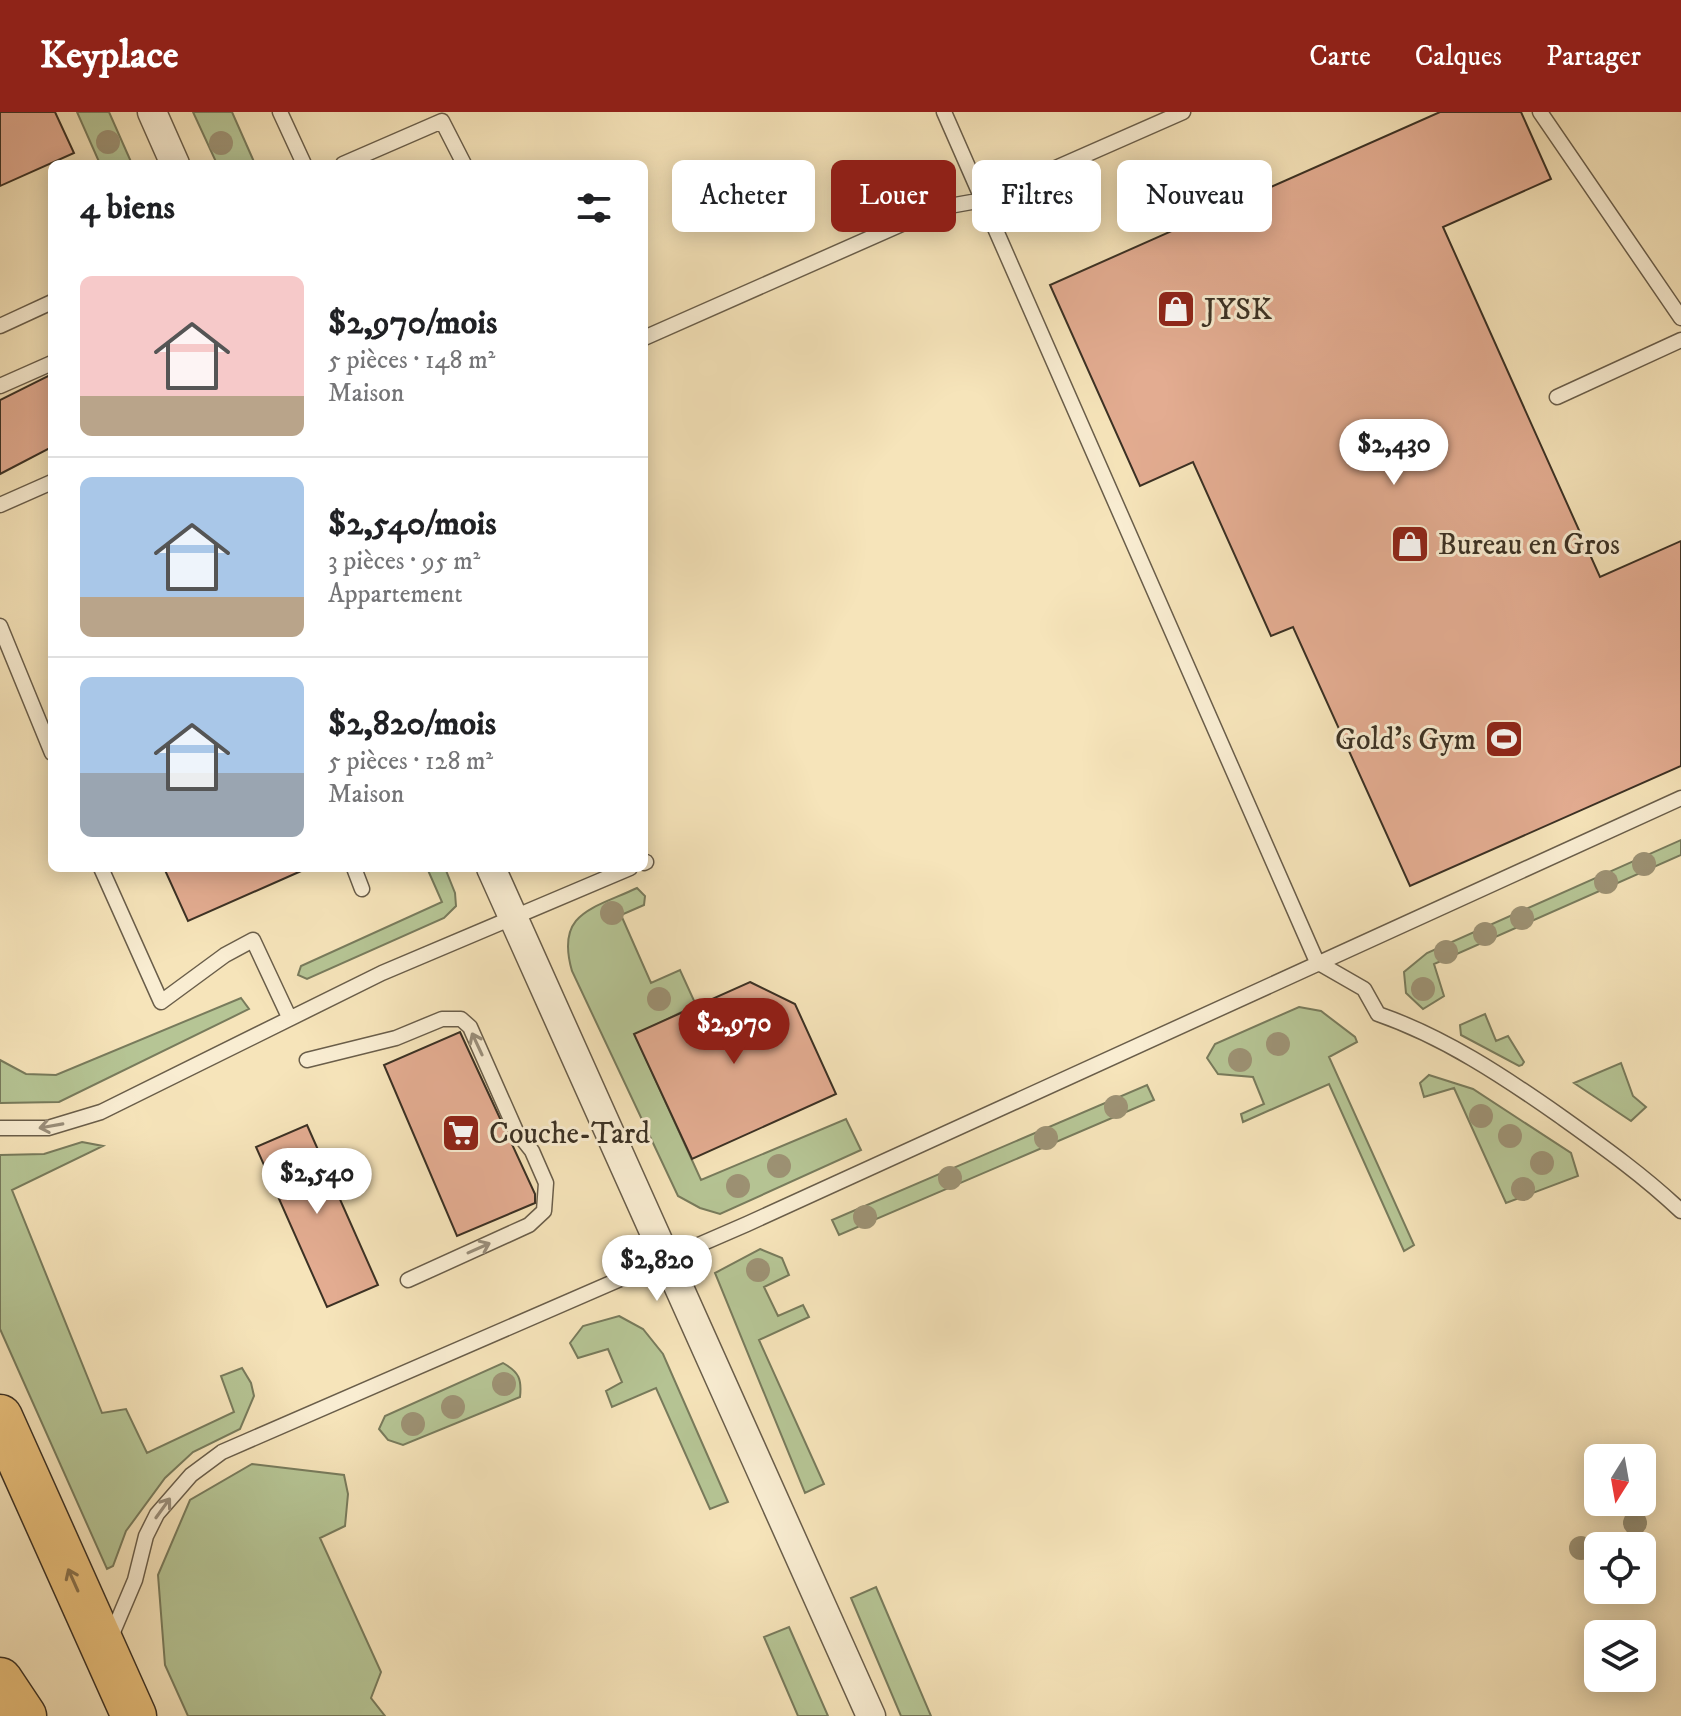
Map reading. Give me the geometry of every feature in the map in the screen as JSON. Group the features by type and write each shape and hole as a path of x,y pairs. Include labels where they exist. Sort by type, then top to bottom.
{"main road":[{"path":"0,1417 134,1716"},
{"path":"0,1680 24,1716"}],"street":[{"path":"152,112 173,160"},
{"path":"493,872 515,915 871,1716"}],"lane":[{"path":"280,112 302,160"},
{"path":"944,112 972,175"},
{"path":"1074,160 1183,112"},
{"path":"1540,112 1681,318"},
{"path":"352,160 442,121 462,160"},
{"path":"648,336 938,208 972,202"},
{"path":"997,232 1317,962 1364,989 1378,1014 1418,1028 1516,1086 1642,1174 1681,1211"},
{"path":"0,326 48,304"},
{"path":"1557,397 1681,340"},
{"path":"0,386 48,365"},
{"path":"0,505 48,484"},
{"path":"0,626 48,743"},
{"path":"105,1652 135,1580 146,1536 165,1503 206,1463 282,1424 666,1259 1681,798"},
{"path":"103,872 161,1002 225,955 253,940 289,1017"},
{"path":"356,872 362,889"},
{"path":"0,1128 48,1128 101,1112 289,1017 515,915 620,872"},
{"path":"307,1060 396,1038 442,1019 461,1019 470,1027 516,1131 532,1151 546,1183 544,1211 529,1225 408,1280"}],"green space":[{"path":"77,112 109,112 130,160 98,160"},
{"path":"193,112 232,112 253,160 215,160"},
{"path":"1681,840 1681,855 1434,964 1444,996 1423,1009 1406,993 1404,972 1427,953"},
{"path":"429,872 447,872 455,893 456,906 444,918 307,979 298,975 301,966 442,902"},
{"path":"637,888 645,896 644,905 621,915 651,983 680,970 696,1005 635,1035 701,1180 846,1119 861,1150 720,1214 678,1196 572,971 568,951 573,924 582,915"},
{"path":"241,998 249,1009 59,1102 0,1103 0,1060 26,1074 56,1075"},
{"path":"1299,1007 1321,1011 1355,1037 1357,1042 1329,1057 1414,1245 1404,1251 1329,1084 1243,1122 1241,1114 1264,1104 1253,1077 1218,1074 1207,1058 1215,1044"},
{"path":"1485,1014 1496,1041 1508,1036 1524,1062 1522,1065 1461,1035 1460,1025"},
{"path":"1621,1063 1633,1096 1646,1107 1631,1121 1574,1083"},
{"path":"1429,1075 1473,1089 1571,1153 1578,1176 1506,1203 1454,1088 1424,1097 1420,1083"},
{"path":"1147,1085 1154,1100 839,1235 832,1220"},
{"path":"82,1142 103,1146 12,1190 102,1413 126,1409 147,1453 234,1412 221,1376 242,1368 254,1396 240,1429 193,1452 165,1478 126,1531 113,1566 107,1569 0,1329 0,1155 44,1154"},
{"path":"760,1249 782,1258 789,1275 764,1287 778,1316 803,1305 809,1317 759,1340 824,1484 805,1493 715,1273"},
{"path":"619,1316 643,1329 663,1354 728,1502 710,1509 656,1388 612,1407 606,1391 622,1382 608,1349 578,1358 570,1343 583,1326"},
{"path":"503,1363 518,1377 520,1397 403,1445 388,1440 379,1429 385,1416"},
{"path":"252,1464 344,1475 348,1494 345,1526 320,1538 381,1672 371,1698 385,1716 188,1716 165,1665 158,1575 190,1500"},
{"path":"876,1587 931,1716 901,1716 851,1598"},
{"path":"789,1627 828,1716 798,1716 764,1637"}],"building":[{"path":"0,112 55,112 74,153 58,160 48,160 48,165 0,186"},
{"path":"1440,112 1521,112 1551,179 1443,227 1600,577 1681,541 1681,766 1410,886 1293,627 1271,636 1193,462 1140,486 1050,285 1169,232 1272,232 1272,187"},
{"path":"48,376 48,449 0,474 0,400"},
{"path":"166,872 299,872 188,921"},
{"path":"750,982 795,1004 836,1094 692,1159 634,1034"},
{"name":"Couche-Tard","path":"460,1032 535,1194 535,1203 457,1236 384,1065"},
{"path":"307,1125 378,1285 327,1307 256,1147"}],"place":[{"name":"JYSK","path":"1176,309"},
{"name":"Bureau en Gros","path":"1410,544"},
{"name":"Gold's Gym","path":"1504,739"},
{"name":"Couche-Tard","path":"461,1133"}]}
